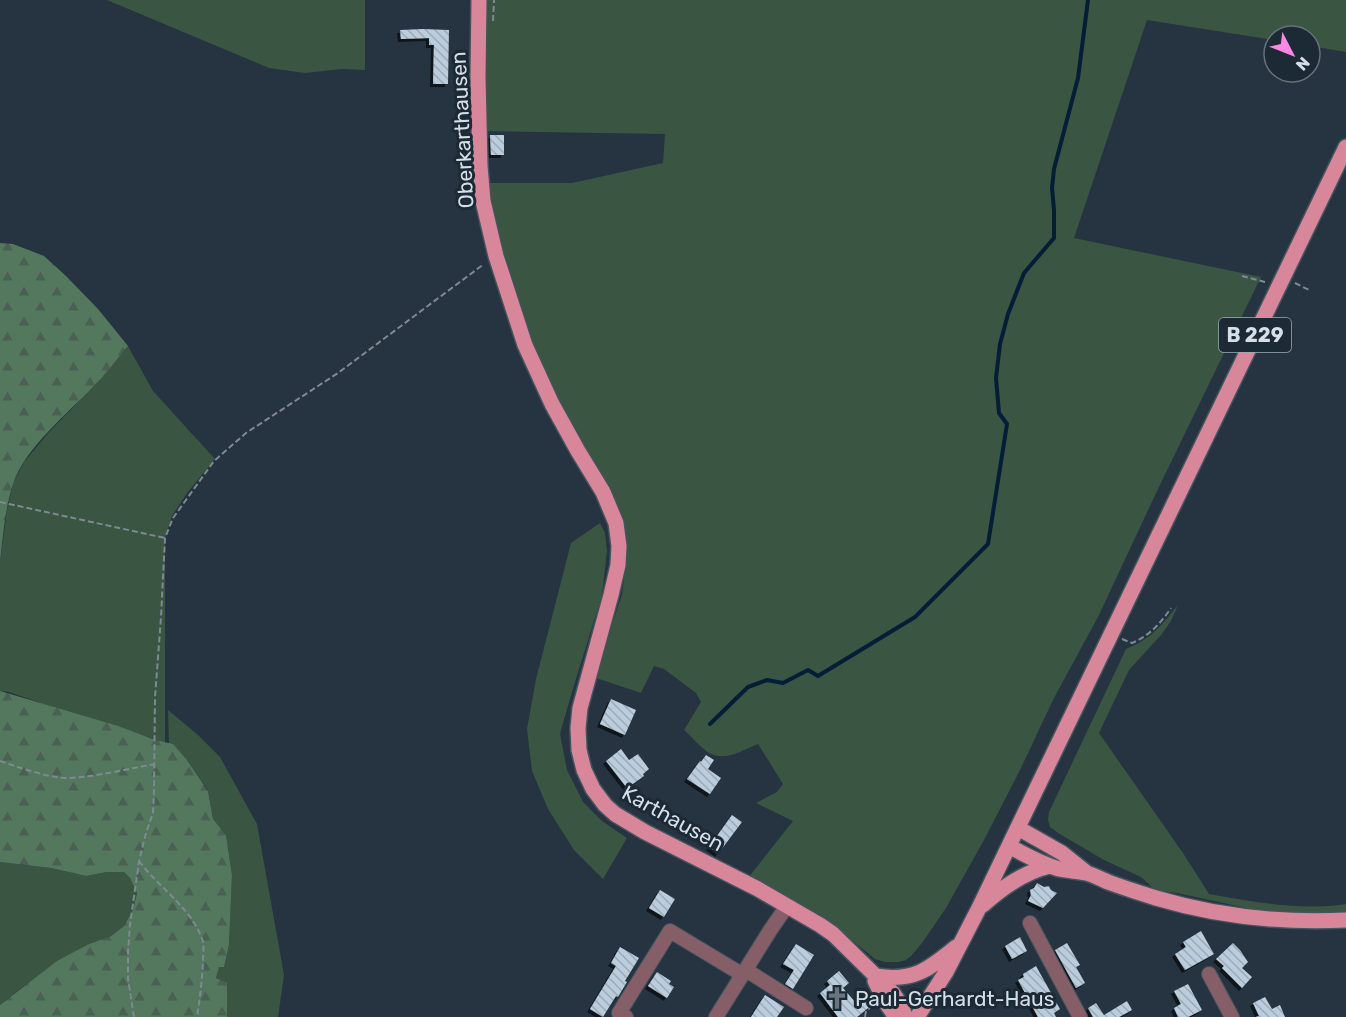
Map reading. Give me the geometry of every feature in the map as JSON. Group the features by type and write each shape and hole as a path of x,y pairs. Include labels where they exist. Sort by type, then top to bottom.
{"main road":[{"name":"Oberkarthausen","path":"479,0 478,77 483,201 507,292"},
{"name":"B 229","path":"917,1017 963,941 1346,147"},
{"name":"Karthausen","path":"507,292 525,345 552,404 603,492 616,524 620,546 611,595 580,708 579,750 584,770 593,789 605,805 630,824 722,870 833,934 893,993 905,1017"},
{"path":"1018,828 1062,853 1087,873"},
{"path":"1009,846 1050,866 1087,873 1157,898 1270,919 1346,921"},
{"path":"979,908 1020,877 1050,866"},
{"path":"874,974 899,978 921,972 963,941"},
{"name":"Karthausen","path":"874,974 886,1003 896,1017"}],"street":[{"path":"717,1017 787,906"},
{"path":"1030,923 1080,1017"},
{"path":"619,1016 670,930 806,1008"},
{"path":"1209,974 1227,1015"}],"path":[{"path":"134,1017 128,979 128,951 139,861 153,813 155,697 165,538 172,518 214,461 246,433 338,373 496,255"},
{"path":"1242,276 1261,280"},
{"path":"1299,285 1309,290"},
{"path":"0,502 165,538"},
{"path":"1134,642 1162,622 1171,608"},
{"path":"0,761 31,771 66,778 155,764"},
{"path":"139,861 184,909 203,943 202,987 197,1017"},
{"path":"865,1017 866,1011 874,1004"}],"green space":[{"path":"107,0 365,0 365,70 342,69 305,73 269,68"},
{"path":"476,0 1346,0 1346,52 1322,48 1322,24 1262,24 1262,38 1147,20 1074,238 1261,277 1099,615 1054,698 984,840 946,908 922,943 906,960 885,962 875,959 843,933 748,878 793,821 756,803 777,792 783,784 758,744 728,756 715,755 706,751 684,730 701,702 696,693 664,669 654,666 641,693 596,678 622,595 624,578 622,546 509,291 484,183 572,183 663,163 665,134 480,131"},
{"path":"0,243 13,244 44,256 98,309 128,346 97,383 36,445 19,471 8,503 0,562"},
{"path":"128,346 153,391 215,459 187,493 172,516 165,538 165,743 0,691 0,562 13,483 24,462 50,431 93,387"},
{"path":"600,523 605,533 607,551 602,595 560,734 567,770 583,802 602,821 627,838 603,879 574,850 548,809 532,771 527,729 536,679 571,543"},
{"path":"1178,605 1161,635 1129,670 1099,733 1209,894 1260,903 1295,906 1346,904 1346,912 1270,913 1155,890 1141,877 1104,860 1050,827 1049,812 1126,649 1155,631"},
{"path":"0,691 173,744 187,760 208,791 213,819 226,835 232,875 229,945 224,967 219,967 216,978 227,983 227,1017 0,1017 0,1005 57,961 89,944 111,936 124,926 133,910 137,893 130,878 124,872 86,876 51,868 0,862"},
{"path":"168,710 220,757 257,824 284,975 278,1017 227,1017 227,984 216,978 219,966 224,967 229,945 232,875 226,835 213,819 208,790 187,760 173,745 169,744"},
{"path":"0,862 51,868 86,876 124,872 130,878 137,893 133,910 124,926 111,936 89,944 24,986 0,1005"}],"building":[{"path":"400,30 449,30 448,84 433,84 434,45 429,45 429,38 401,39"},
{"path":"490,135 504,135 504,155 491,155"},
{"path":"611,699 636,710 625,735 600,724"},
{"path":"621,749 629,760 638,754 649,769 643,774 644,776 627,788 606,761"},
{"path":"706,755 714,760 708,769 721,778 710,794 687,779"},
{"path":"732,815 742,822 718,854 709,847"},
{"path":"1037,883 1044,887 1049,886 1057,893 1043,908 1028,901 1031,895 1030,890"},
{"path":"660,890 675,899 664,917 649,908"},
{"path":"1201,931 1214,954 1185,970 1175,954 1186,947 1183,942"},
{"path":"1020,937 1027,951 1012,959 1005,946"},
{"path":"1067,943 1080,965 1076,967 1085,983 1076,988 1055,950"},
{"path":"1233,943 1248,962 1242,968 1252,977 1242,988 1216,959"},
{"path":"796,944 814,955 793,989 785,984 794,970 783,964"},
{"path":"620,947 639,958 618,997 616,996 603,1017 590,1009 616,966 611,963"},
{"path":"1036,966 1060,1009 1054,1013 1056,1017 1038,1017 1018,980"},
{"name":"Paul-Gerhardt-Haus","path":"839,971 849,983 843,988 856,1003 866,995 873,1004 857,1017 838,1017 820,993 830,985 827,981"},
{"path":"657,972 671,981 669,984 674,987 667,998 648,986"},
{"path":"1188,984 1202,1010 1188,1017 1178,1017 1174,1008 1181,1004 1174,991"},
{"path":"765,995 784,1007 777,1017 751,1017"},
{"path":"1265,997 1272,1009 1280,1005 1285,1017 1256,1017 1259,1016 1253,1003"},
{"path":"1127,1001 1132,1010 1119,1017 1093,1017 1088,1008 1096,1003 1104,1015"}],"waterway":[{"path":"710,724 748,687 767,680 783,683 808,670 818,676 915,617 988,544 1007,424 999,413 996,378 1000,344 1008,314 1024,273 1054,238 1052,188 1054,169 1078,78 1088,0"}],"place":[{"name":"Paul-Gerhardt-Haus","path":"837,998"}]}
